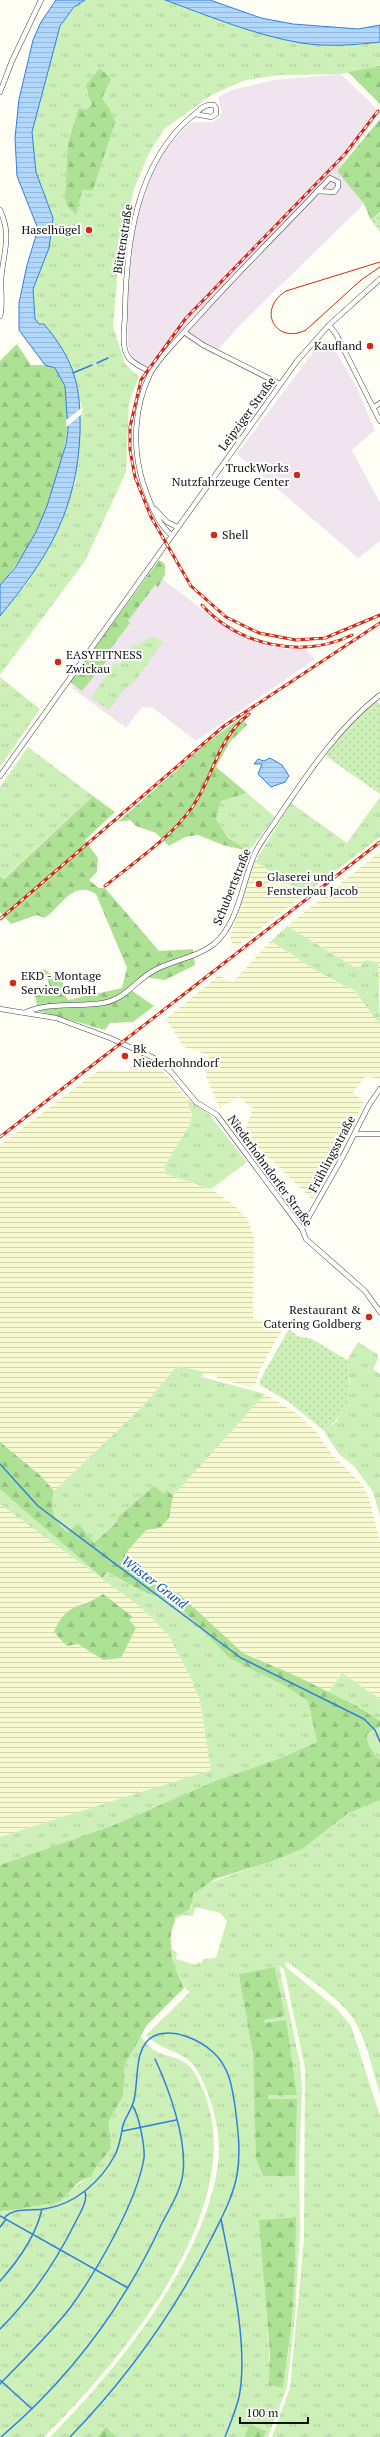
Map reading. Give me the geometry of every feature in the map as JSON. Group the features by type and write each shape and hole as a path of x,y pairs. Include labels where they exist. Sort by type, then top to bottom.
{"street":[{"path":"0,92 12,61 41,0"},
{"name":"Büttenstraße","path":"151,372 130,360 124,347 125,299 132,238 144,189 160,151 179,128 195,114"},
{"path":"171,535 156,518 150,503 138,457 137,427 139,406 151,372 184,332 317,191 330,178 338,182 338,187 334,192 317,191"},
{"path":"0,210 5,220 8,240 1,280 0,315"},
{"name":"Leipziger Straße","path":"0,776 144,572 280,384 329,325 380,279"},
{"path":"329,325 336,334 380,421"},
{"path":"184,332 203,345 280,384"},
{"path":"373,408 380,403"},
{"path":"150,503 159,515 178,527"},
{"name":"Schubertstraße","path":"26,1012 38,1007 113,1001 131,990 152,971 198,953 214,943 230,924 257,851 294,794 337,736 357,714 380,695"},
{"name":"Niederhohndorfer Straße","path":"0,1009 56,1018 110,1038 154,1058 164,1066 196,1102 217,1115 302,1229 306,1240 365,1291 380,1312"},
{"name":"Frühlingsstraße","path":"302,1229 355,1134 369,1104 380,1089"},
{"path":"355,1134 380,1134"}],"shaded area":[{"path":"341,74 380,112 337,171 364,204 241,324 213,355 178,334 152,366 147,367 137,362 133,358 128,346 127,286 136,226 142,201 154,169 164,151 187,126 195,122 212,122 219,118 222,112 218,97 232,90 274,80"},
{"path":"330,341 356,386 375,430 352,450 380,503 380,541 358,558 237,454 321,342"},
{"path":"156,574 222,625 254,642 282,649 306,650 315,659 196,741 153,708 142,707 126,728 72,688"}],"green space":[{"path":"86,0 165,0 255,31 359,45 380,42 380,66 341,74 280,75 246,80 213,94 164,129 148,155 134,189 119,259 113,326 125,364 139,377 129,402 126,472 85,561 0,675 0,616 29,581 75,484 81,404 35,319 33,289 53,218 36,172 32,132 60,26 76,6"},
{"path":"380,66 380,104 348,72"},
{"path":"100,68 111,79 102,98 109,108 115,122 93,190 82,190 76,215 67,205 65,199 68,143 79,108 86,110 92,105 86,85"},
{"path":"380,119 380,212 371,220 364,204 337,171"},
{"path":"380,213 380,232 371,220"},
{"path":"17,344 31,365 53,367 64,383 68,402 68,425 58,474 43,517 24,553 0,585 0,361"},
{"path":"159,560 165,564 165,575 158,587 155,585 128,621 130,623 105,656 109,658 82,691 70,682"},
{"path":"154,636 163,642 136,680 124,690 109,710 91,698 115,663 119,665 133,645 139,644"},
{"path":"0,677 40,709 0,767"},
{"path":"376,701 380,705 380,794 327,757 326,753 359,716"},
{"path":"242,717 247,725 230,742 216,767 247,793 221,801 216,819 228,838 249,851 223,845 198,835 185,837 169,846 156,833 136,826 130,820 118,822 208,742"},
{"path":"28,747 93,796 3,879 0,877 0,787"},
{"path":"247,793 275,817 249,851 228,838 216,819 221,801"},
{"path":"93,796 115,812 85,840 98,858 97,872 89,880 99,888 105,888 159,951 193,949 195,965 165,980 144,977 131,990 154,1006 133,1022 110,1023 105,1030 38,1011 35,996 50,992 51,989 43,968 63,983 64,994 68,1000 122,988 127,968 96,894 87,890 79,890 66,897 50,914 44,918 37,915 11,924 0,912 0,877 4,879"},
{"path":"380,797 380,837 305,894 255,862 291,803 347,843"},
{"path":"380,852 380,982 287,926"},
{"path":"255,862 305,894 235,948 230,937"},
{"path":"287,926 358,969 366,960 378,962 380,1025 355,991 315,970 271,941"},
{"path":"271,941 315,970 355,991 380,1025 380,1079 366,1076 353,1092 364,1102 312,1199 244,1134 253,1108 238,1097 220,1108 206,1077 209,1055 184,1047 166,1019 218,976 233,982"},
{"path":"138,1053 154,1062 177,1086 187,1099 192,1115 189,1126 164,1167 166,1174 211,1189 234,1205 248,1220 254,1238 253,1318 285,1325 260,1369 255,1386 250,1387 177,1366 142,1407 54,1491 41,1476 0,1442 0,1145 99,1070 128,1071"},
{"path":"187,1099 209,1114 247,1162 211,1189 166,1174 164,1167 189,1126 192,1115"},
{"path":"289,1329 297,1336 312,1339 347,1360 349,1371 349,1390 347,1399 339,1416 324,1431 289,1402 260,1385 260,1380"},
{"path":"358,1342 377,1354 378,1359 373,1369 380,1374 380,1516 373,1492 354,1466 339,1454 324,1431 337,1421 350,1382 347,1360"},
{"path":"177,1366 204,1372 202,1377 265,1394 173,1496 167,1490 164,1494 119,1516 115,1524 94,1543 79,1524 67,1532 58,1523 54,1513 52,1503 54,1491 142,1407"},
{"path":"265,1394 296,1413 315,1430 332,1455 362,1484 369,1498 380,1542 380,1699 342,1673 328,1692 255,1657 243,1653 178,1593 144,1581 135,1573 125,1554 146,1530 160,1528 169,1518 173,1496"},
{"path":"0,1442 41,1476 54,1491 52,1503 58,1523 67,1532 79,1524 94,1543 115,1524 119,1516 154,1486 164,1494 167,1490 173,1496 169,1518 160,1528 146,1530 125,1554 135,1573 144,1581 178,1593 243,1653 294,1675 357,1706 380,1721 380,1726 367,1734 368,1743 377,1758 380,1758 380,1800 347,1814 304,1848 272,1861 215,1879 193,1894 190,1908 185,1912 176,1915 170,1943 175,1969 184,1988 147,2025 125,2064 123,2096 109,2121 111,2148 89,2177 79,2182 59,2202 0,2212 0,1865 114,1825 215,1781 281,1758 317,1742 308,1701 285,1686 229,1658 177,1604 142,1591 107,1572 102,1578 0,1489"},
{"path":"0,1488 101,1578 106,1572 142,1591 177,1604 229,1658 285,1686 308,1701 317,1742 281,1758 215,1781 114,1825 0,1865 0,1837 211,1770 200,1701 189,1674 169,1636 143,1609 0,1504"},
{"path":"0,1504 143,1609 169,1636 189,1674 200,1701 211,1771 0,1837","holes":["94,1600 133,1618 129,1620 136,1628 121,1658 103,1660 78,1644 79,1603"]},
{"path":"103,1594 133,1617 129,1620 136,1628 121,1658 103,1660 78,1644 67,1646 54,1632 64,1615 70,1610"},
{"path":"342,1673 380,1699 380,1721 357,1706 328,1692"},
{"path":"380,1726 380,1758 377,1758 368,1743 367,1734"},
{"path":"380,1800 380,2094 362,2035 347,2010 289,1963 286,1962 285,1966 337,2009 351,2026 380,2116 380,2437 272,2437 290,2388 304,2239 305,2068 284,1969 279,1966 300,2063 302,2088 299,2168 300,2232 295,2315 287,2387 268,2437 264,2437 266,2431 250,2424 244,2437 50,2437 103,2380 155,2311 177,2275 196,2237 210,2200 218,2163 219,2139 215,2115 207,2091 192,2063 186,2058 152,2041 146,2035 190,1992 185,1988 177,1975 170,1953 169,1936 176,1915 192,1907 192,1894 204,1885 304,1848 347,1814","holes":["196,1907 220,1913 227,1921 216,1958 203,1959 201,1964 198,1962 196,1965 176,1959 177,1953 172,1949 170,1935 176,1919 182,1915 193,1916","275,1967 285,2016 264,2020 265,2024 285,2020 297,2094 268,2095 268,2099 254,2074 251,2036 240,1974","295,2217 296,2243 288,2357 283,2388 270,2365 260,2220"]},
{"path":"275,1967 285,2016 264,2020 265,2023 286,2020 297,2095 268,2095 268,2099 297,2099 295,2176 263,2176 256,2158 253,2054 239,1974"},
{"path":"140,2035 155,2051 179,2059 189,2066 194,2072 212,2118 212,2168 199,2219 176,2269 146,2318 111,2363 76,2403 44,2437 0,2437 0,2212 6,2212 24,2206 36,2206 50,2201 77,2186 100,2164 107,2151 110,2136 109,2121 123,2096 125,2064"},
{"path":"296,2217 293,2303 283,2388 269,2385 270,2355 259,2220"},
{"path":"250,2424 266,2431 264,2437 244,2437"},
{"path":"106,2427 115,2437 97,2437"}],"water":[{"path":"56,0 85,0 74,7 60,26 32,132 36,172 53,218 49,248 33,289 35,319 39,324 44,324 54,337 63,350 74,375 80,416 78,461 73,486 57,532 46,553 32,574 0,616 0,585 15,568 36,532 47,506 66,444 68,430 65,386 55,368 45,365 19,330 19,303 27,265 38,229 17,176 15,138 19,99 33,40 41,22"},
{"path":"165,0 210,0 261,18 293,24 358,29 380,25 380,42 320,45 283,40 215,19"},
{"path":"270,758 282,765 289,776 285,782 271,787 258,774 262,764 254,764 258,759 264,761"}],"pier":[{"path":"83,407 82,414 66,427 66,420"}],"waterway":[{"path":"97,363 108,358"},
{"path":"73,373 92,365"},
{"name":"Wüster Grund","path":"0,1464 38,1506 241,1658 364,1719 375,1730 380,1742"},
{"path":"4,2218 12,2212 44,2209 66,2203 86,2190 102,2174 117,2151 123,2125 133,2103 140,2056 147,2041 154,2036 161,2034 178,2034 186,2036 208,2048 219,2058 231,2084 238,2132 239,2149 237,2175 230,2200 197,2266 165,2319 148,2344 111,2392 70,2437"},
{"path":"1,2437 50,2390 72,2365 113,2312 147,2254 178,2192 182,2179 184,2160 180,2130 171,2099 155,2059"},
{"path":"0,2384 45,2337 70,2308 92,2276 124,2215 140,2176 144,2158 144,2146 141,2131 135,2109 132,2105"},
{"path":"123,2131 176,2120"},
{"path":"0,2329 23,2304 52,2264 85,2203 85,2192"},
{"path":"0,2281 26,2248 42,2209"},
{"path":"0,2216 128,2288"},
{"path":"0,2227 6,2219"},
{"path":"221,2219 238,2308 242,2356 242,2377 239,2397 225,2437"},
{"path":"0,2380 32,2409"}],"tram line":[{"path":"380,262 286,291 277,299 272,307 271,316 274,323 279,329 286,333 295,333 306,330 361,280 380,267"}],"railway":[{"path":"378,111 345,154 186,318 141,380 130,427 130,450 135,477 151,517 191,586 226,617 259,633 296,640 325,638 380,615"},
{"path":"202,605 217,619 234,630 253,639 272,644 293,647 313,646 333,642 352,635"},
{"path":"0,919 224,726 380,623"},
{"path":"105,886 152,849 184,818 200,794 229,735 249,714"},
{"path":"0,1137 380,842"}],"place":[{"name":"Haselhügel","path":"89,230"},
{"name":"Kaufland","path":"370,346"},
{"name":"TruckWorks Nutzfahrzeuge Center","path":"297,475"},
{"name":"Shell","path":"214,535"},
{"name":"EASYFITNESS Zwickau","path":"58,662"},
{"name":"Glaserei und Fensterbau Jacob","path":"259,884"},
{"name":"EKD - Montage Service GmbH","path":"13,983"},
{"name":"Bk Niederhohndorf","path":"125,1056"},
{"name":"Restaurant & Catering Goldberg","path":"369,1317"}]}
